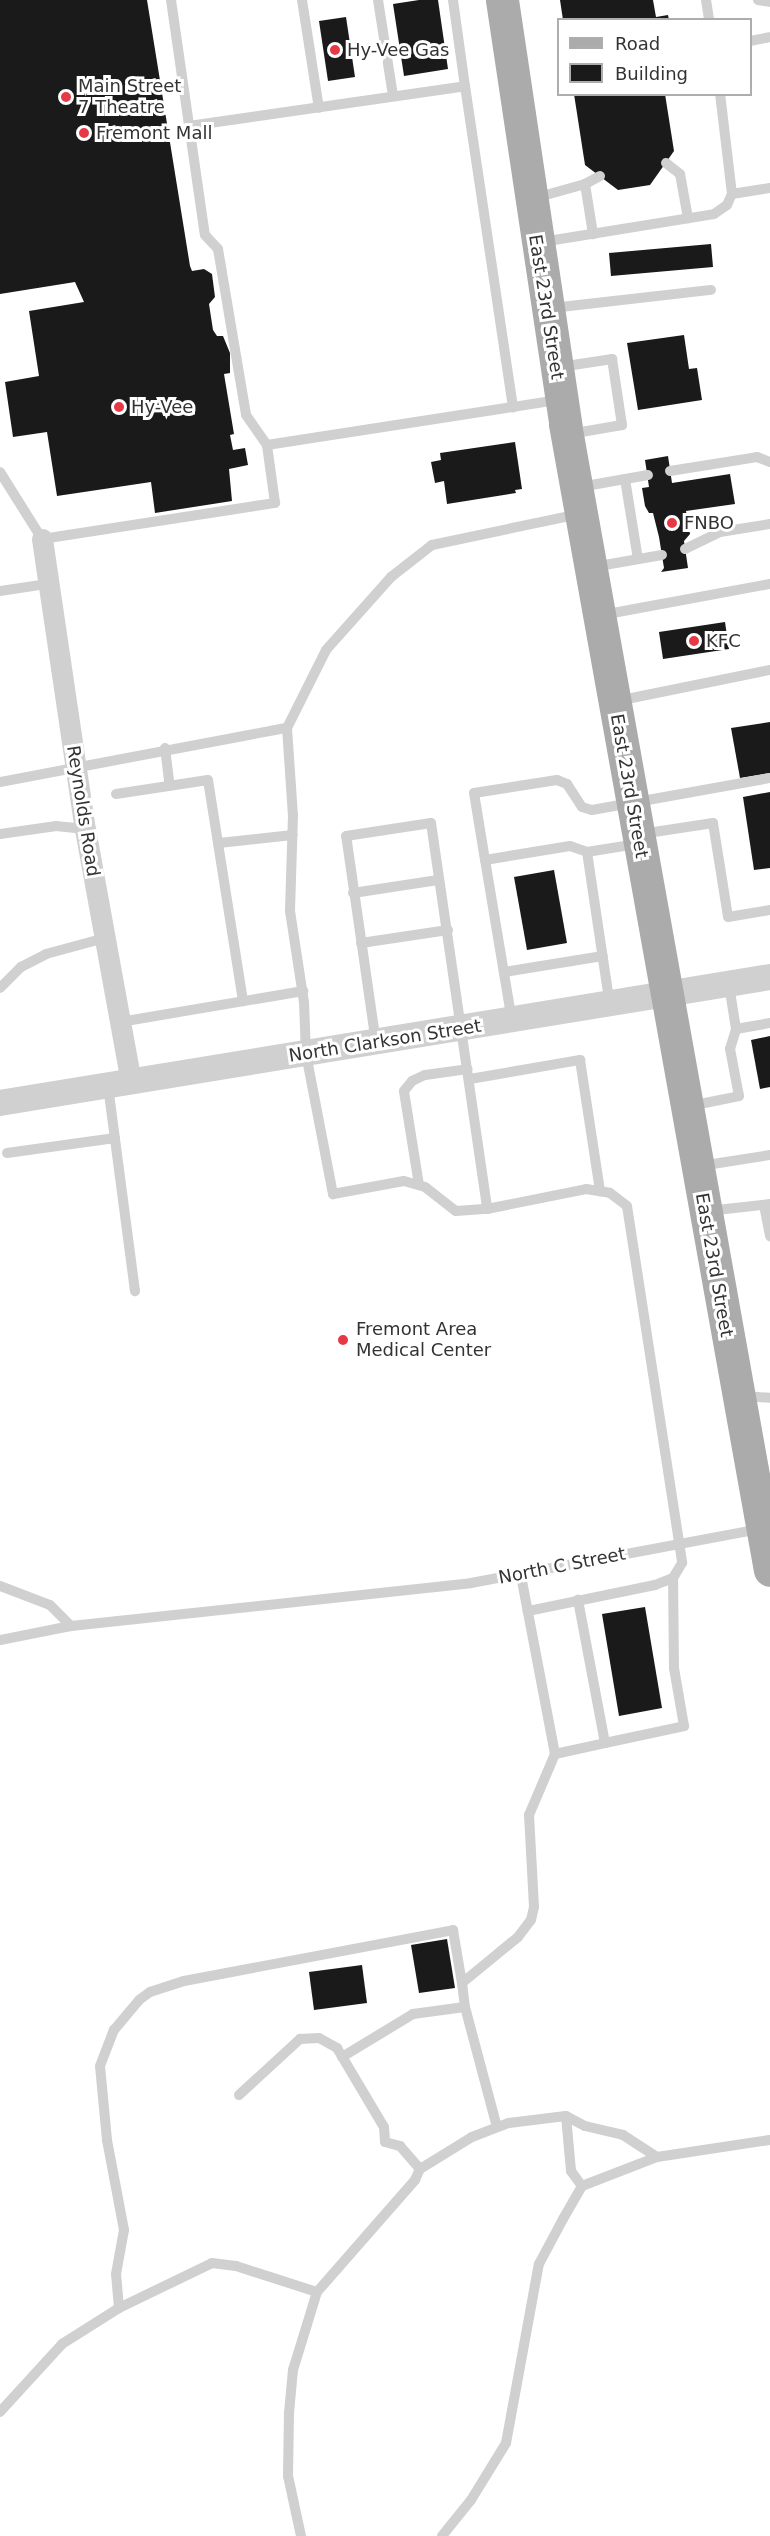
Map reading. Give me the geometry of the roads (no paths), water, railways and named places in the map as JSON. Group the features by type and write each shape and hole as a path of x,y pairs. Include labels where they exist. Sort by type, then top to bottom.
{"main road":[{"name":"East 23rd Street","path":"502,0 535,243 558,384 737,1396 755,1464 762,1528 769,1565"}],"street":[{"name":"Reynolds Road","path":"42,539 85,829 120,1022 120,1084"},
{"name":"North Clarkson Street","path":"0,1103 667,996 770,977"}],"lane":[{"path":"0,472 42,539 275,503 267,445 246,415 218,249 205,235 171,0"},
{"path":"302,0 319,108"},
{"path":"378,0 393,96"},
{"path":"453,0 513,407"},
{"path":"706,0 709,18"},
{"path":"758,0 770,2"},
{"path":"752,41 770,38"},
{"path":"189,126 465,86"},
{"path":"535,243 714,214 727,205 732,194 720,96"},
{"path":"666,163 677,168 680,174 688,218"},
{"path":"529,200 585,184 600,176"},
{"path":"585,184 592,234"},
{"path":"732,194 770,188"},
{"path":"546,309 711,290"},
{"path":"267,445 513,407 612,359 622,425 567,434"},
{"path":"670,471 757,457 770,462"},
{"path":"555,1754 684,1726 674,1668 673,1578 682,1563 680,1542 627,1206 610,1193 586,1189 487,1209 456,1211 419,1185 404,1181 333,1194 306,1053 303,991 290,911 293,835 287,728 326,650 391,577 432,545 578,501 625,479 648,475"},
{"path":"625,479 638,559"},
{"path":"685,549 720,532 770,524"},
{"path":"590,567 662,555"},
{"path":"0,591 47,584"},
{"path":"598,615 770,586"},
{"path":"614,702 770,670"},
{"path":"0,782 165,748 287,728"},
{"path":"165,748 170,786"},
{"path":"512,1021 474,793 557,780 567,784 582,807 592,810 770,778"},
{"path":"116,794 208,780 243,1001"},
{"path":"376,1043 346,836 431,823 438,880 463,1029 487,1209"},
{"path":"485,860 570,846 587,852 713,823 728,917 770,910"},
{"path":"0,834 56,826 85,829"},
{"path":"219,843 293,835"},
{"path":"587,852 610,1005"},
{"path":"353,893 438,880"},
{"path":"361,943 448,930"},
{"path":"0,988 21,968 46,954 105,938"},
{"path":"504,972 603,956"},
{"path":"687,1106 739,1096 730,1049 736,1029 729,985"},
{"path":"120,1022 303,991"},
{"path":"736,1029 770,1023"},
{"path":"419,1185 404,1091 412,1081 425,1075 469,1074 580,1060 600,1191"},
{"path":"120,1084 115,1138 135,1291"},
{"path":"6,1153 115,1138"},
{"path":"697,1167 770,1155"},
{"path":"705,1211 767,1204 770,1236"},
{"path":"737,1396 770,1398"},
{"name":"North C Street","path":"0,1640 71,1626 521,1575 680,1542 762,1528"},
{"path":"462,1983 518,1937 531,1920 534,1907 527,1843 529,1815 555,1754 521,1575"},
{"path":"528,1611 673,1578"},
{"path":"0,1586 50,1605 71,1626"},
{"path":"578,1600 605,1743"},
{"path":"119,2307 116,2274 124,2230 107,2140 100,2066 106,2046 126,2013 150,1992 184,1981 453,1930 465,2007 497,2127"},
{"path":"342,2057 412,2014 465,2007"},
{"path":"239,2095 300,2039 319,2038 337,2048 384,2127 386,2142 400,2146 420,2169"},
{"path":"566,2116 571,2171 582,2187"},
{"path":"301,2536 288,2476 289,2413 293,2370 317,2292 415,2180 420,2169 472,2137 497,2127 566,2116 585,2126 623,2135 657,2157"},
{"path":"442,2536 471,2500 506,2443 539,2264 582,2187 657,2157 770,2140"},
{"path":"0,2412 63,2344 119,2307 212,2263 236,2266 317,2292"}],"place":[{"name":"Hy-Vee Gas","path":"335,50"},
{"name":"Main Street 7 Theatre","path":"66,97"},
{"name":"Fremont Mall","path":"84,133"},
{"name":"Hy-Vee","path":"119,407"},
{"name":"FNBO","path":"672,523"},
{"name":"KFC","path":"694,641"},
{"name":"Fremont Area Medical Center","path":"343,1340"}]}
